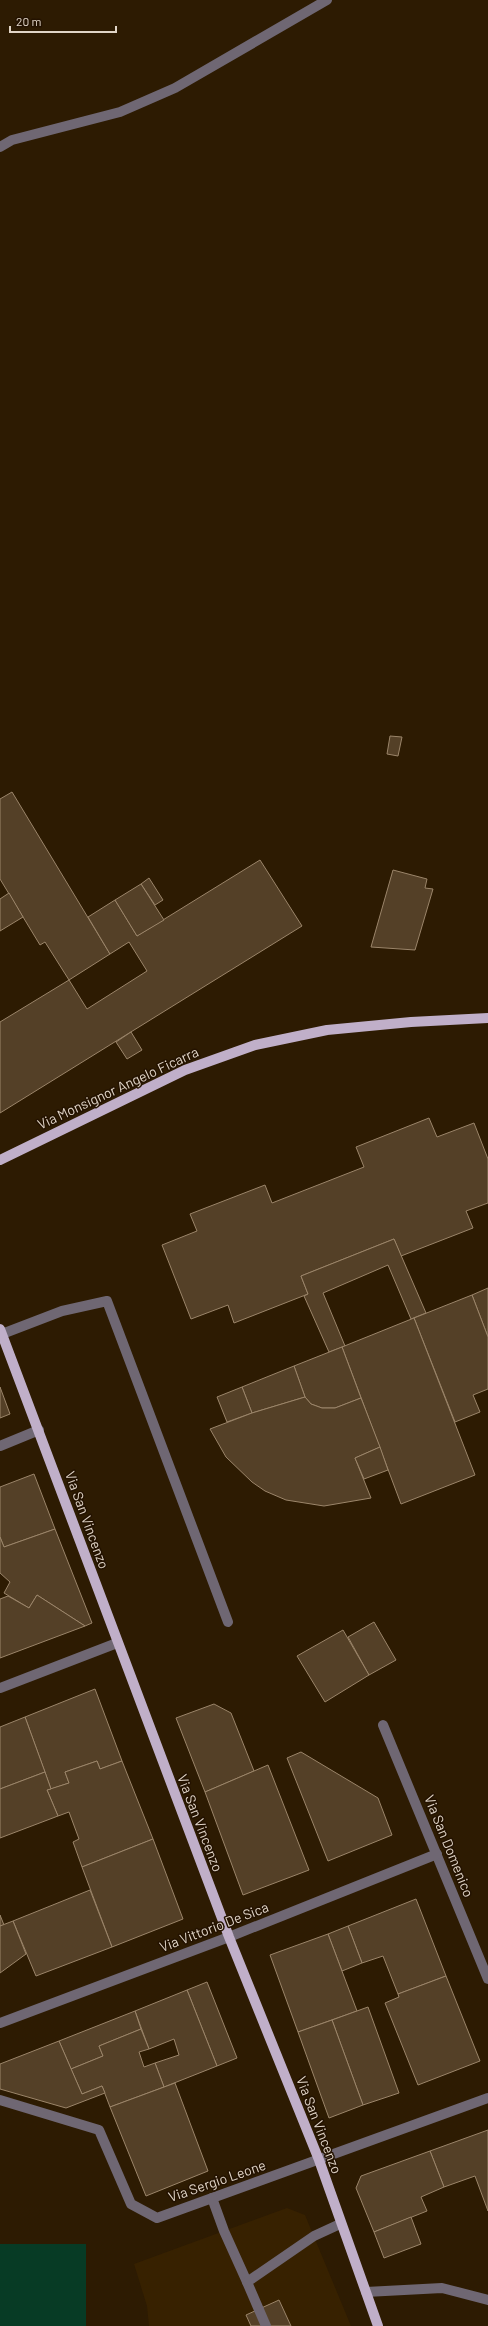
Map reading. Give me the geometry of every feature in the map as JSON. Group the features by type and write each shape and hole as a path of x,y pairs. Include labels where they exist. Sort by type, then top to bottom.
{"main road":[{"name":"Via Monsignor Angelo Ficarra","path":"0,1160 185,1070 255,1046 326,1030 411,1022 488,1018"},
{"name":"Via San Vincenzo","path":"1,1332 229,1937 319,2160 340,2224 378,2326"}],"street":[{"path":"0,147 12,140 120,112 175,88 326,0"},
{"path":"1,1332 62,1311 107,1301 228,1622"},
{"path":"0,1446 39,1430"},
{"path":"0,1688 117,1643"},
{"name":"Via San Domenico","path":"383,1725 488,1979"},
{"name":"Via Vittorio De Sica","path":"0,2023 229,1937 437,1854"},
{"name":"Via Sergio Leone","path":"0,2100 99,2130 131,2204 157,2218 488,2098"},
{"path":"212,2198 224,2231 266,2326"},
{"path":"247,2282 314,2236 340,2224"},
{"path":"366,2292 442,2288 488,2300"}],"shaded area":[{"path":"287,2208 305,2215 351,2326 149,2326 147,2306 134,2264"}],"green space":[{"path":"0,2244 86,2244 86,2326 0,2326"}],"building":[{"path":"390,736 402,737 398,756 387,754"},
{"path":"12,792 110,954 69,980 45,942 40,945 0,879 0,799"},
{"path":"260,860 302,926 0,1113 0,1022 69,980 87,1009 147,971 129,942 110,954 88,917 115,900 137,936"},
{"path":"393,870 427,879 425,888 433,889 415,950 371,947"},
{"path":"149,878 163,900 155,905 141,884"},
{"path":"141,884 164,920 137,936 115,900"},
{"path":"9,893 23,917 0,931 0,899"},
{"path":"131,1032 142,1050 127,1059 116,1042"},
{"path":"429,1118 437,1137 474,1123 488,1159 488,1203 466,1211 473,1228 401,1256 394,1239 301,1276 308,1294 234,1323 228,1305 191,1319 162,1245 197,1231 190,1214 265,1185 272,1203 364,1167 356,1147"},
{"path":"394,1239 426,1313 411,1319 388,1265 323,1293 345,1346 329,1352 304,1296 308,1294 301,1276"},
{"path":"488,1288 488,1337 472,1295"},
{"path":"472,1295 488,1337 488,1389 473,1395 480,1412 455,1422 414,1318"},
{"path":"414,1318 475,1475 401,1504 342,1347"},
{"path":"342,1347 361,1398 335,1408 322,1408 311,1404 305,1397 294,1366"},
{"path":"294,1366 305,1397 252,1413 242,1387"},
{"path":"0,1387 10,1414 0,1418"},
{"path":"242,1387 252,1413 227,1422 217,1397"},
{"path":"305,1397 311,1404 322,1408 335,1408 361,1398 380,1447 355,1458 371,1498 324,1506 286,1500 265,1491 252,1482 226,1457 210,1429 252,1413"},
{"path":"380,1447 388,1470 364,1479 355,1458"},
{"path":"34,1474 55,1529 4,1547 0,1537 0,1487"},
{"path":"55,1529 92,1623 85,1626 37,1595 29,1608 4,1593 10,1582 0,1573 0,1537 4,1547"},
{"path":"37,1595 85,1626 0,1658 0,1599 8,1596 29,1608"},
{"path":"374,1622 396,1660 369,1675 348,1637"},
{"path":"343,1630 369,1675 325,1702 297,1656"},
{"path":"95,1689 122,1761 100,1769 97,1761 65,1772 69,1783 51,1789 25,1717"},
{"path":"214,1704 231,1713 254,1771 205,1792 176,1718"},
{"path":"25,1717 45,1772 0,1789 0,1727"},
{"path":"301,1752 378,1798 392,1835 328,1861 287,1758"},
{"path":"97,1761 100,1769 122,1761 153,1839 82,1867 73,1842 79,1839 69,1812 58,1816 47,1790 69,1783 65,1772"},
{"path":"268,1765 309,1870 243,1895 205,1792"},
{"path":"45,1772 51,1789 47,1790 58,1816 0,1838 0,1789"},
{"path":"153,1839 183,1919 112,1947 82,1867"},
{"path":"90,1890 112,1947 36,1976 13,1921"},
{"path":"416,1899 446,1976 398,1994 383,1956 362,1963 348,1926"},
{"path":"0,1915 4,1925 0,1926"},
{"path":"13,1921 26,1954 0,1973 0,1926"},
{"path":"348,1926 362,1963 342,1971 328,1934"},
{"path":"328,1934 357,2011 298,2032 270,1955"},
{"path":"446,1976 480,2061 418,2085 385,2003 399,1997 398,1994"},
{"path":"207,1982 237,2058 217,2066 187,1990"},
{"path":"187,1990 217,2066 164,2087 155,2063 179,2055 174,2039 149,2049 135,2011"},
{"path":"368,2007 399,2093 363,2105 332,2020"},
{"path":"135,2011 141,2029 99,2046 103,2056 71,2069 59,2041"},
{"path":"332,2020 363,2105 329,2118 298,2032"},
{"path":"141,2029 149,2049 139,2052 144,2067 155,2063 164,2087 110,2107 102,2086 82,2094 71,2069 103,2056 99,2046"},
{"path":"59,2041 82,2094 102,2086 105,2093 66,2108 0,2089 0,2064"},
{"path":"175,2083 208,2171 146,2196 110,2107"},
{"path":"488,2130 488,2211 475,2176 444,2187 430,2151"},
{"path":"430,2151 444,2187 421,2197 427,2211 374,2232 356,2188 361,2176"},
{"path":"411,2217 421,2244 384,2258 374,2232"},
{"path":"279,2300 291,2326 251,2326 246,2315"}]}
